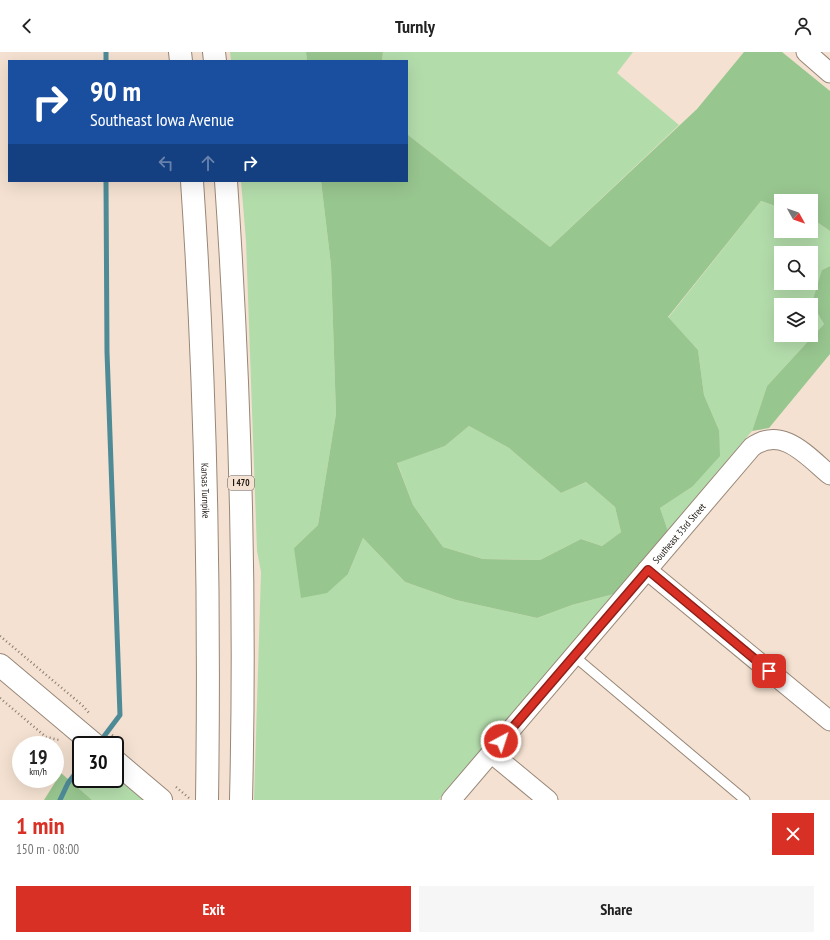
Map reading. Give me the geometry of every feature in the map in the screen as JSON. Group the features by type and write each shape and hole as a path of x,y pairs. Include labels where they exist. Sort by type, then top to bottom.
{"main road":[{"name":"Kansas Turnpike","path":"192,182 206,436 208,555 207,800"},
{"name":"I 470","path":"226,182 241,473 243,594 241,793"},
{"path":"0,665 64,732 74,736"},
{"path":"124,769 161,800"}],"street":[{"path":"806,52 830,73"},
{"name":"Southeast 33rd Street","path":"451,800 752,447 759,442 771,438 780,439 792,444 830,475"},
{"path":"648,570 830,721"},
{"path":"491,753 548,800"}],"lane":[{"path":"574,656 745,800"}],"path":[{"path":"0,636 82,705 94,720"},
{"path":"0,698 46,737 64,732"}],"green space":[{"path":"230,52 306,52 307,60 231,60"},
{"path":"306,52 383,52 382,60 307,60"},
{"path":"383,52 633,52 617,73 679,125 550,247 408,135 408,60 382,60"},
{"path":"744,52 782,52 830,91 830,231 818,223 818,194 774,194 774,206 761,201 668,317 698,350 704,395 719,430 720,456 692,487 660,508 668,531 614,594 572,605 537,618 456,600 405,582 363,538 348,574 327,593 301,598 294,548 318,525 336,414 331,265 321,182 408,182 408,135 550,247 697,109","holes":["469,426 509,448 561,493 586,482 615,507 621,532 602,546 581,539 540,560 483,559 443,547 413,505 397,463 445,446"]},
{"path":"241,182 321,182 331,265 336,414 318,525 294,548 348,574 363,538 405,582 456,600 537,618 572,605 614,594 439,800 254,800 261,572 257,551 246,241"},
{"path":"761,201 774,206 774,238 818,238 818,223 830,231 830,266 822,270 824,324 818,331 818,298 774,298 774,342 807,342 767,386 752,431 668,531 660,508 692,487 719,430 704,395 698,350 668,318"},
{"path":"830,266 830,354 769,428 752,431 767,386 807,342 818,342 818,331 824,324 818,314 818,298 814,298 816,290 818,290 818,283 822,270"},
{"path":"469,426 509,448 561,493 586,482 615,507 621,532 602,546 581,539 540,560 483,559 443,547 413,505 397,462 445,446"},
{"path":"64,776 72,783 72,788 78,788 92,800 44,800 52,788 64,788"},
{"path":"124,783 145,800 92,800 79,789 124,788"}],"waterway":[{"path":"106,52 106,60"},
{"path":"104,736 120,715 107,352 106,182"},
{"path":"60,800 72,778"}],"route":[{"path":"501,741 648,570 769,671"}]}
